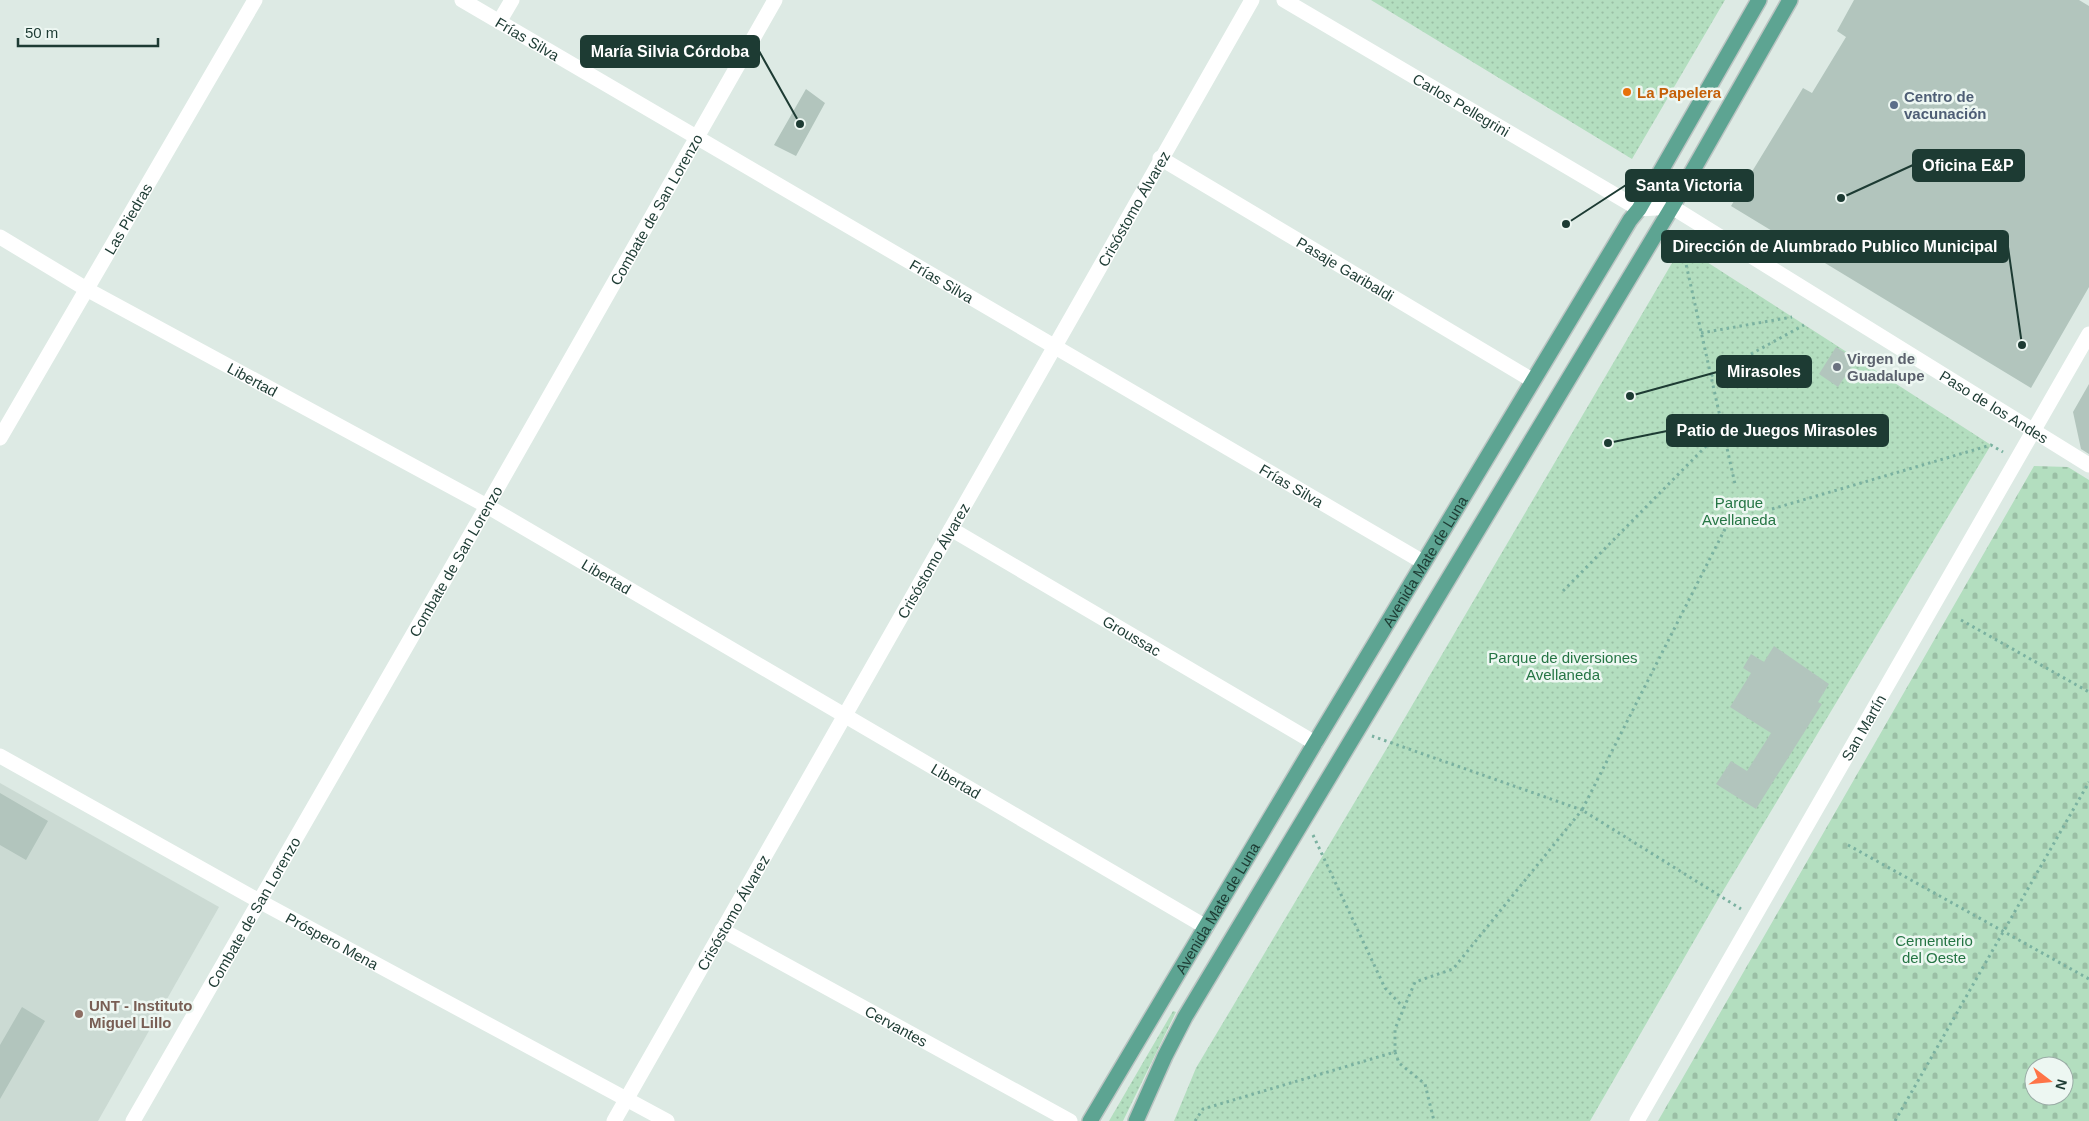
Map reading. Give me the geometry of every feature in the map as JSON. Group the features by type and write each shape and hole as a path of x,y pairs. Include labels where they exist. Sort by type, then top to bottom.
{"main road":[{"name":"Avenida Mate de Luna","path":"1090,1121 1532,380 1630,220 1639,209 1759,0"},
{"name":"Avenida Mate de Luna","path":"1136,1121 1185,1017 1672,207 1790,0"}],"street":[{"name":"Las Piedras","path":"0,438 88,290 255,0"},
{"name":"Frías Silva","path":"462,0 1423,562"},
{"path":"499,22 512,0"},
{"name":"Combate de San Lorenzo","path":"133,1121 487,506 775,0"},
{"name":"Crisóstomo Álvarez","path":"614,1121 846,716 1160,158 1252,0"},
{"name":"Carlos Pellegrini","path":"1284,0 1639,209"},
{"name":"Pasaje Garibaldi","path":"1160,158 1532,380"},
{"path":"1639,209 1672,207"},
{"name":"Paso de los Andes","path":"1672,207 2089,465"},
{"name":"Libertad","path":"0,237 88,290 487,506 1206,927"},
{"name":"San Martín","path":"1636,1121 2089,334"},
{"name":"Groussac","path":"951,529 1315,742"},
{"name":"Próspero Mena","path":"0,756 259,901 667,1121"},
{"name":"Cervantes","path":"722,930 1070,1121"}],"path":[{"path":"1682,246 1735,484"},
{"path":"1701,333 1792,317"},
{"path":"1711,376 1804,325"},
{"path":"1562,591 1722,429"},
{"path":"1772,509 1991,445"},
{"path":"1434,1121 1425,1084 1399,1063 1395,1052 1395,1029 1415,982 1453,969 1582,810 1725,529"},
{"path":"1961,620 2089,692"},
{"path":"1357,730 1582,810 1754,917"},
{"path":"1895,1121 2089,782"},
{"path":"1305,817 1385,988 1404,1008"},
{"path":"1848,845 2089,979"},
{"path":"1195,1121 1203,1109 1395,1052"}],"shaded area":[{"name":"UNT - Instituto Miguel Lillo","path":"0,783 219,907 98,1121 0,1121"}],"green space":[{"path":"1371,0 1725,0 1632,159"},
{"name":"Parque Avellaneda","path":"1682,246 1991,445 1720,896 1590,1121 1174,1121 1196,1068 1390,743"},
{"name":"Cementerio del Oeste","path":"2034,466 2068,467 2089,480 2089,1121 1658,1121"},
{"path":"1173,1011 1176,1012 1123,1121 1109,1121"}],"building":[{"path":"1854,0 2079,0 2089,6 2089,287 2031,388 1731,206 1803,88 1812,93 1846,37 1837,31"},
{"path":"806,89 825,103 796,156 774,145"},
{"name":"Virgen de Guadalupe","path":"1836,347 1856,360 1838,387 1819,374"},
{"path":"2089,384 2089,454 2081,449 2073,412"},
{"path":"1774,646 1829,684 1818,702 1822,704 1756,809 1716,784 1731,761 1747,771 1771,733 1730,707 1751,673 1743,668 1751,654 1764,662"},
{"path":"0,793 48,821 26,860 0,845"},
{"path":"22,1007 45,1021 0,1099 0,1045"}],"place":[{"name":"La Papelera","path":"1627,92"},
{"name":"Centro de vacunación","path":"1894,105"},
{"name":"María Silvia Córdoba","path":"800,124"},
{"name":"Oficina E&P","path":"1841,198"},
{"name":"Santa Victoria","path":"1566,224"},
{"name":"Dirección de Alumbrado Publico Municipal","path":"2022,345"},
{"name":"Virgen de Guadalupe","path":"1837,367"},
{"name":"Mirasoles","path":"1630,396"},
{"name":"Patio de Juegos Mirasoles","path":"1608,443"},
{"name":"UNT - Instituto Miguel Lillo","path":"79,1014"}],"park label":[{"name":"Parque de diversiones Avellaneda","path":"1563,666"}]}
